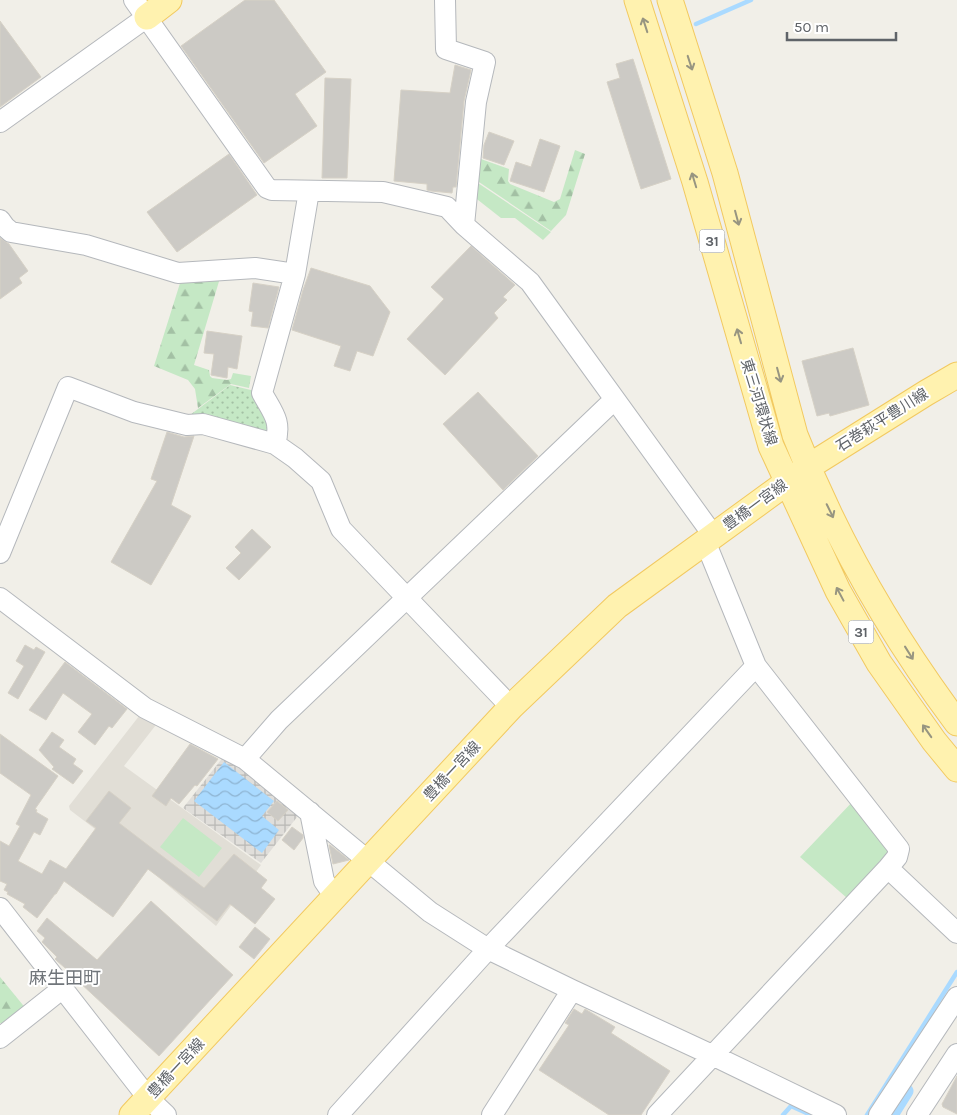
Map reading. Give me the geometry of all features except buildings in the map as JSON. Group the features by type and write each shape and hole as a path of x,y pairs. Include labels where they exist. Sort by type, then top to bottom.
{"main road":[{"path":"140,9 169,0"},
{"name":"東三河環状線","path":"637,0 694,182 771,446 838,591 879,663 934,742 957,769"},
{"name":"東三河環状線","path":"670,0 725,173 795,435 808,467 864,581 934,693 957,723"},
{"name":"石巻萩平豊川線","path":"808,467 957,375"},
{"name":"豊橋一宮線","path":"140,1106 511,707 618,606 808,467"}],"street":[{"path":"445,0 446,49 484,62 476,102 464,225"},
{"path":"0,122 140,9 268,188 272,190 383,192 447,207 464,225 530,282 709,538 756,666 899,849 888,868 657,1115"},
{"path":"275,444 278,433 278,420 262,393 295,274 309,190"},
{"path":"0,220 11,232 86,245 178,273 255,268 295,274"},
{"path":"0,553 68,387 134,412 186,425 204,424 275,444 295,458 321,481 341,529 511,707"},
{"path":"244,759 280,720 614,400"},
{"path":"0,598 145,708 244,759 430,912 488,949 836,1115"},
{"path":"338,1115 488,949 756,666"},
{"path":"310,812 324,881 336,897"},
{"path":"888,868 957,933"},
{"path":"0,908 63,988 140,1106 166,1115"},
{"path":"0,1038 63,988"},
{"path":"492,1115 572,990"},
{"path":"879,1115 957,996"},
{"path":"917,1115 957,1054"}],"shaded area":[{"path":"143,711 159,721 124,766 261,865 216,926 158,877 70,810 69,806"},
{"path":"224,756 244,766 301,812 261,863 183,808"}],"green space":[{"path":"575,150 585,154 566,215 551,231 476,180 478,158 509,169 508,181 510,184 554,202 560,199"},
{"path":"475,181 551,232 543,240 515,218 501,218 473,196"},
{"path":"220,278 194,365 209,370 212,378 227,380 231,379 233,373 251,376 249,388 231,384 198,408 195,389 188,380 154,366 181,280"},
{"path":"230,385 259,392 273,435 190,415"},
{"path":"855,799 889,851 886,858 847,898 800,857"},
{"path":"183,818 222,848 199,877 160,847"},
{"path":"0,977 27,1010 9,1024 0,1023"}],"water":[{"path":"224,762 274,801 262,816 279,830 262,853 194,801"}],"waterway":[{"path":"696,24 751,0"},
{"path":"867,1115 957,972"},
{"path":"891,1115 906,1091"},
{"path":"783,1115 791,1106 811,1115"}],"district":[{"name":"麻生田町","path":"65,978"}]}
